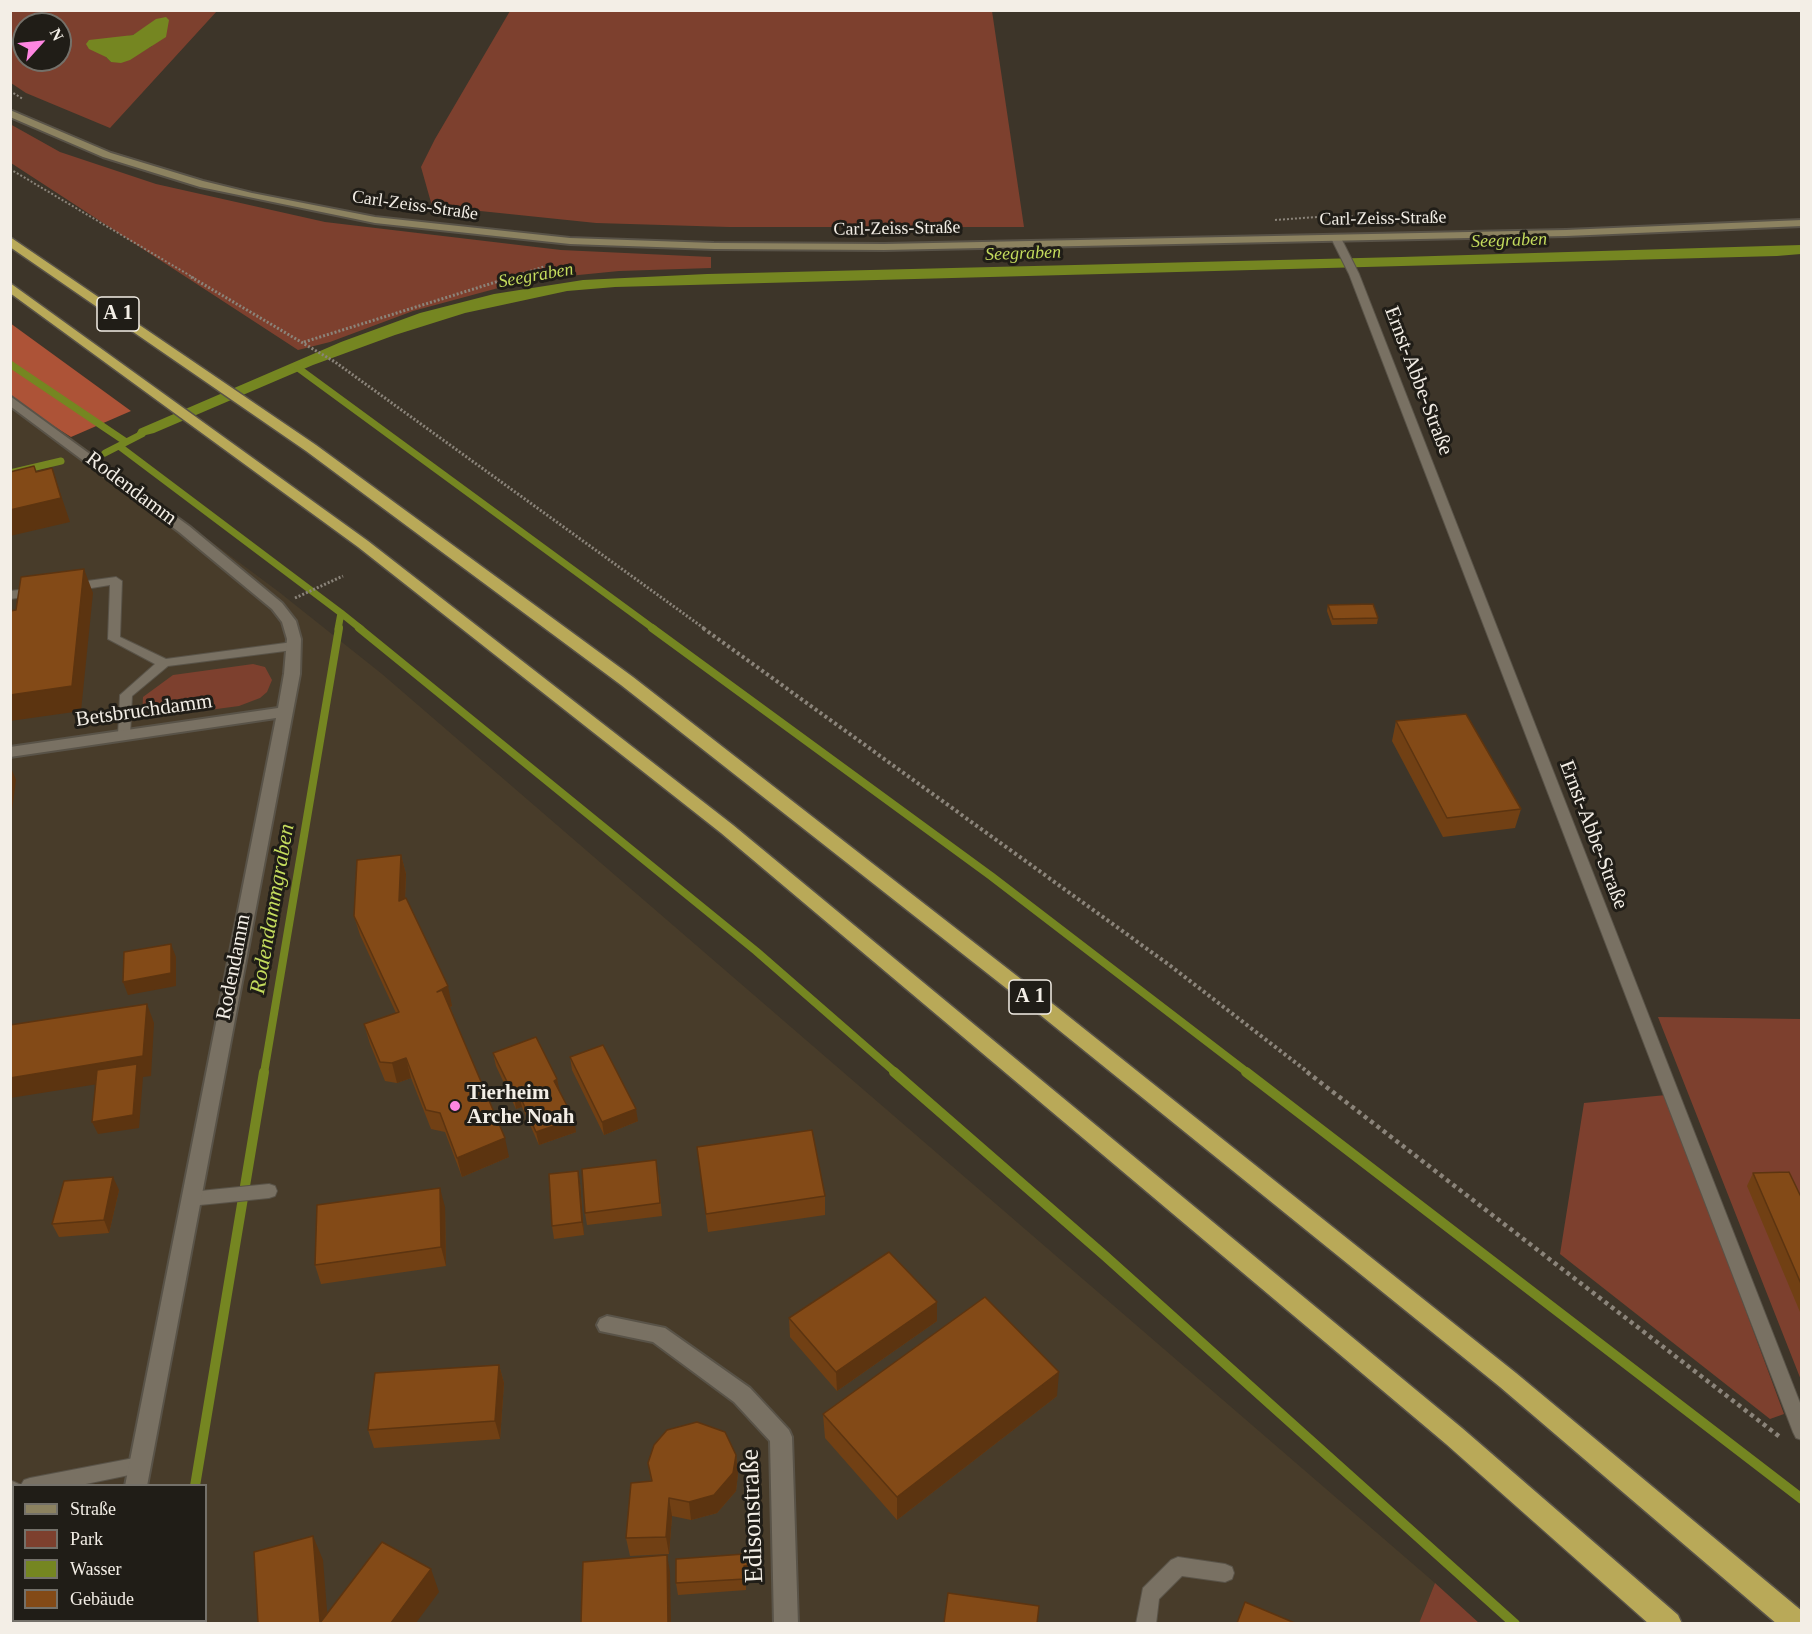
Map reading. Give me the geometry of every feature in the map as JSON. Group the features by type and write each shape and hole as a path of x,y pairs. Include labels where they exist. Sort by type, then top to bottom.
{"highway":[{"name":"A 1","path":"10,242 311,448 627,681 1046,1009 1508,1380 1797,1623"},
{"name":"A 1","path":"10,287 363,544 726,829 1454,1436 1670,1623"}],"main road":[{"name":"Carl-Zeiss-Straße","path":"10,112 107,155 200,184 332,213 503,236 640,244 790,247 1652,231 1802,223"}],"street":[{"name":"Rodendamm","path":"10,400 184,529 277,606 289,621 293,646 292,674 136,1484"},
{"name":"Betsbruchdamm","path":"10,752 283,712"},
{"name":"Edisonstraße","path":"607,1325 658,1335 742,1395 781,1437 786,1623"}],"lane":[{"name":"Ernst-Abbe-Straße","path":"1336,238 1354,274 1802,1432"},
{"path":"10,595 116,581 114,639 164,663"},
{"path":"123,735 126,695 164,663 293,646"},
{"path":"190,1199 269,1191"},
{"path":"35,1484 139,1465"},
{"path":"1146,1623 1150,1595 1178,1566 1225,1573"}],"path":[{"path":"10,169 335,362 1167,963 1783,1439"},
{"path":"1265,221 1330,216 1411,218"},
{"path":"303,343 552,264"},
{"path":"277,606 343,576"}],"shaded area":[{"path":"10,323 131,411 71,437 11,399"},
{"path":"10,392 279,592 382,674 1435,1583 1419,1623 11,1623"}],"green space":[{"path":"10,11 217,11 110,128 26,93 11,83","holes":["153,23 152,46 140,53 111,62 106,57 112,39 133,35"]},
{"path":"510,11 992,11 1024,227 729,227 596,223 432,206 421,167"},
{"path":"10,124 60,152 156,184 325,222 561,250 711,257 711,268 619,271 528,280 413,311 330,342 298,350 11,163"},
{"path":"253,664 265,667 272,680 267,692 260,698 239,706 142,719 143,697 173,675"},
{"path":"1658,1017 1801,1019 1801,1380"},
{"path":"1666,1095 1784,1414 1770,1419 1560,1254 1584,1103"},
{"path":"1435,1583 1479,1623 1419,1623"}],"water":[{"path":"166,17 169,20 166,37 130,60 121,63 111,62 89,49 86,44 89,40 133,35 156,19"},
{"path":"1801,245 1801,254 1777,256 615,287 567,291 465,313 395,335 313,365 154,433 134,438 139,429 341,342 420,313 494,294 583,280 707,274"}],"building":[{"path":"34,466 36,472 52,468 61,498 10,510 10,472"},
{"path":"84,569 72,686 10,695 10,611 16,610 21,577"},
{"path":"1373,604 1378,618 1333,619 1328,605"},
{"path":"1466,714 1521,809 1447,818 1396,721"},
{"path":"401,855 399,901 406,898 448,986 437,992 442,990 505,1138 457,1158 440,1113 426,1110 406,1058 392,1063 380,1062 364,1024 399,1012 354,916 357,860"},
{"path":"171,944 171,973 123,982 124,952"},
{"path":"147,1004 143,1056 10,1078 10,1025"},
{"path":"536,1037 557,1079 554,1081 574,1119 536,1132 519,1094 514,1096 493,1053"},
{"path":"603,1045 636,1109 602,1122 570,1057"},
{"path":"137,1064 133,1115 92,1122 97,1070"},
{"path":"812,1130 825,1196 706,1214 697,1147"},
{"path":"656,1160 660,1203 585,1213 582,1169"},
{"path":"578,1171 582,1222 552,1226 549,1174"},
{"path":"1789,1172 1802,1199 1802,1286 1753,1173"},
{"path":"113,1177 104,1220 52,1224 64,1181"},
{"path":"440,1188 441,1247 315,1265 317,1205"},
{"path":"889,1252 937,1302 836,1372 789,1318"},
{"path":"985,1297 1059,1372 897,1497 823,1414"},
{"path":"499,1365 495,1421 368,1430 375,1373"},
{"path":"697,1422 725,1432 736,1455 733,1473 714,1495 689,1502 669,1498 666,1537 626,1538 631,1483 652,1481 648,1463 654,1445 667,1430"},
{"path":"10,1522 12,1522 12,1548 10,1548"},
{"path":"313,1536 320,1623 258,1623 254,1552"},
{"path":"382,1542 431,1569 391,1623 320,1623"},
{"path":"758,1553 759,1565 744,1566 745,1579 676,1583 676,1559"},
{"path":"667,1555 668,1623 581,1623 583,1562"},
{"path":"948,1593 1039,1606 1037,1623 944,1623"},
{"path":"1245,1602 1295,1623 1237,1623"}],"waterway":[{"path":"10,364 126,442"},
{"path":"298,368 654,629"},
{"path":"105,453 142,434"},
{"name":"Rodendammgraben","path":"119,446 341,613"},
{"path":"10,473 61,461"},
{"name":"Rodendammgraben","path":"338,629 341,613"},
{"path":"341,613 361,629"},
{"name":"Rodendammgraben","path":"264,1073 339,628"},
{"path":"359,628 756,951 896,1073"},
{"path":"652,628 991,876 1248,1073"},
{"name":"Rodendammgraben","path":"195,1484 264,1072"},
{"path":"894,1072 1104,1255 1515,1624"},
{"path":"1246,1072 1802,1499"}],"place":[{"name":"Tierheim Arche Noah","path":"455,1106"}],"water label":[{"name":"Seegraben","path":"1509,241"},
{"name":"Seegraben","path":"1023,254"},
{"name":"Seegraben","path":"536,276"}]}
